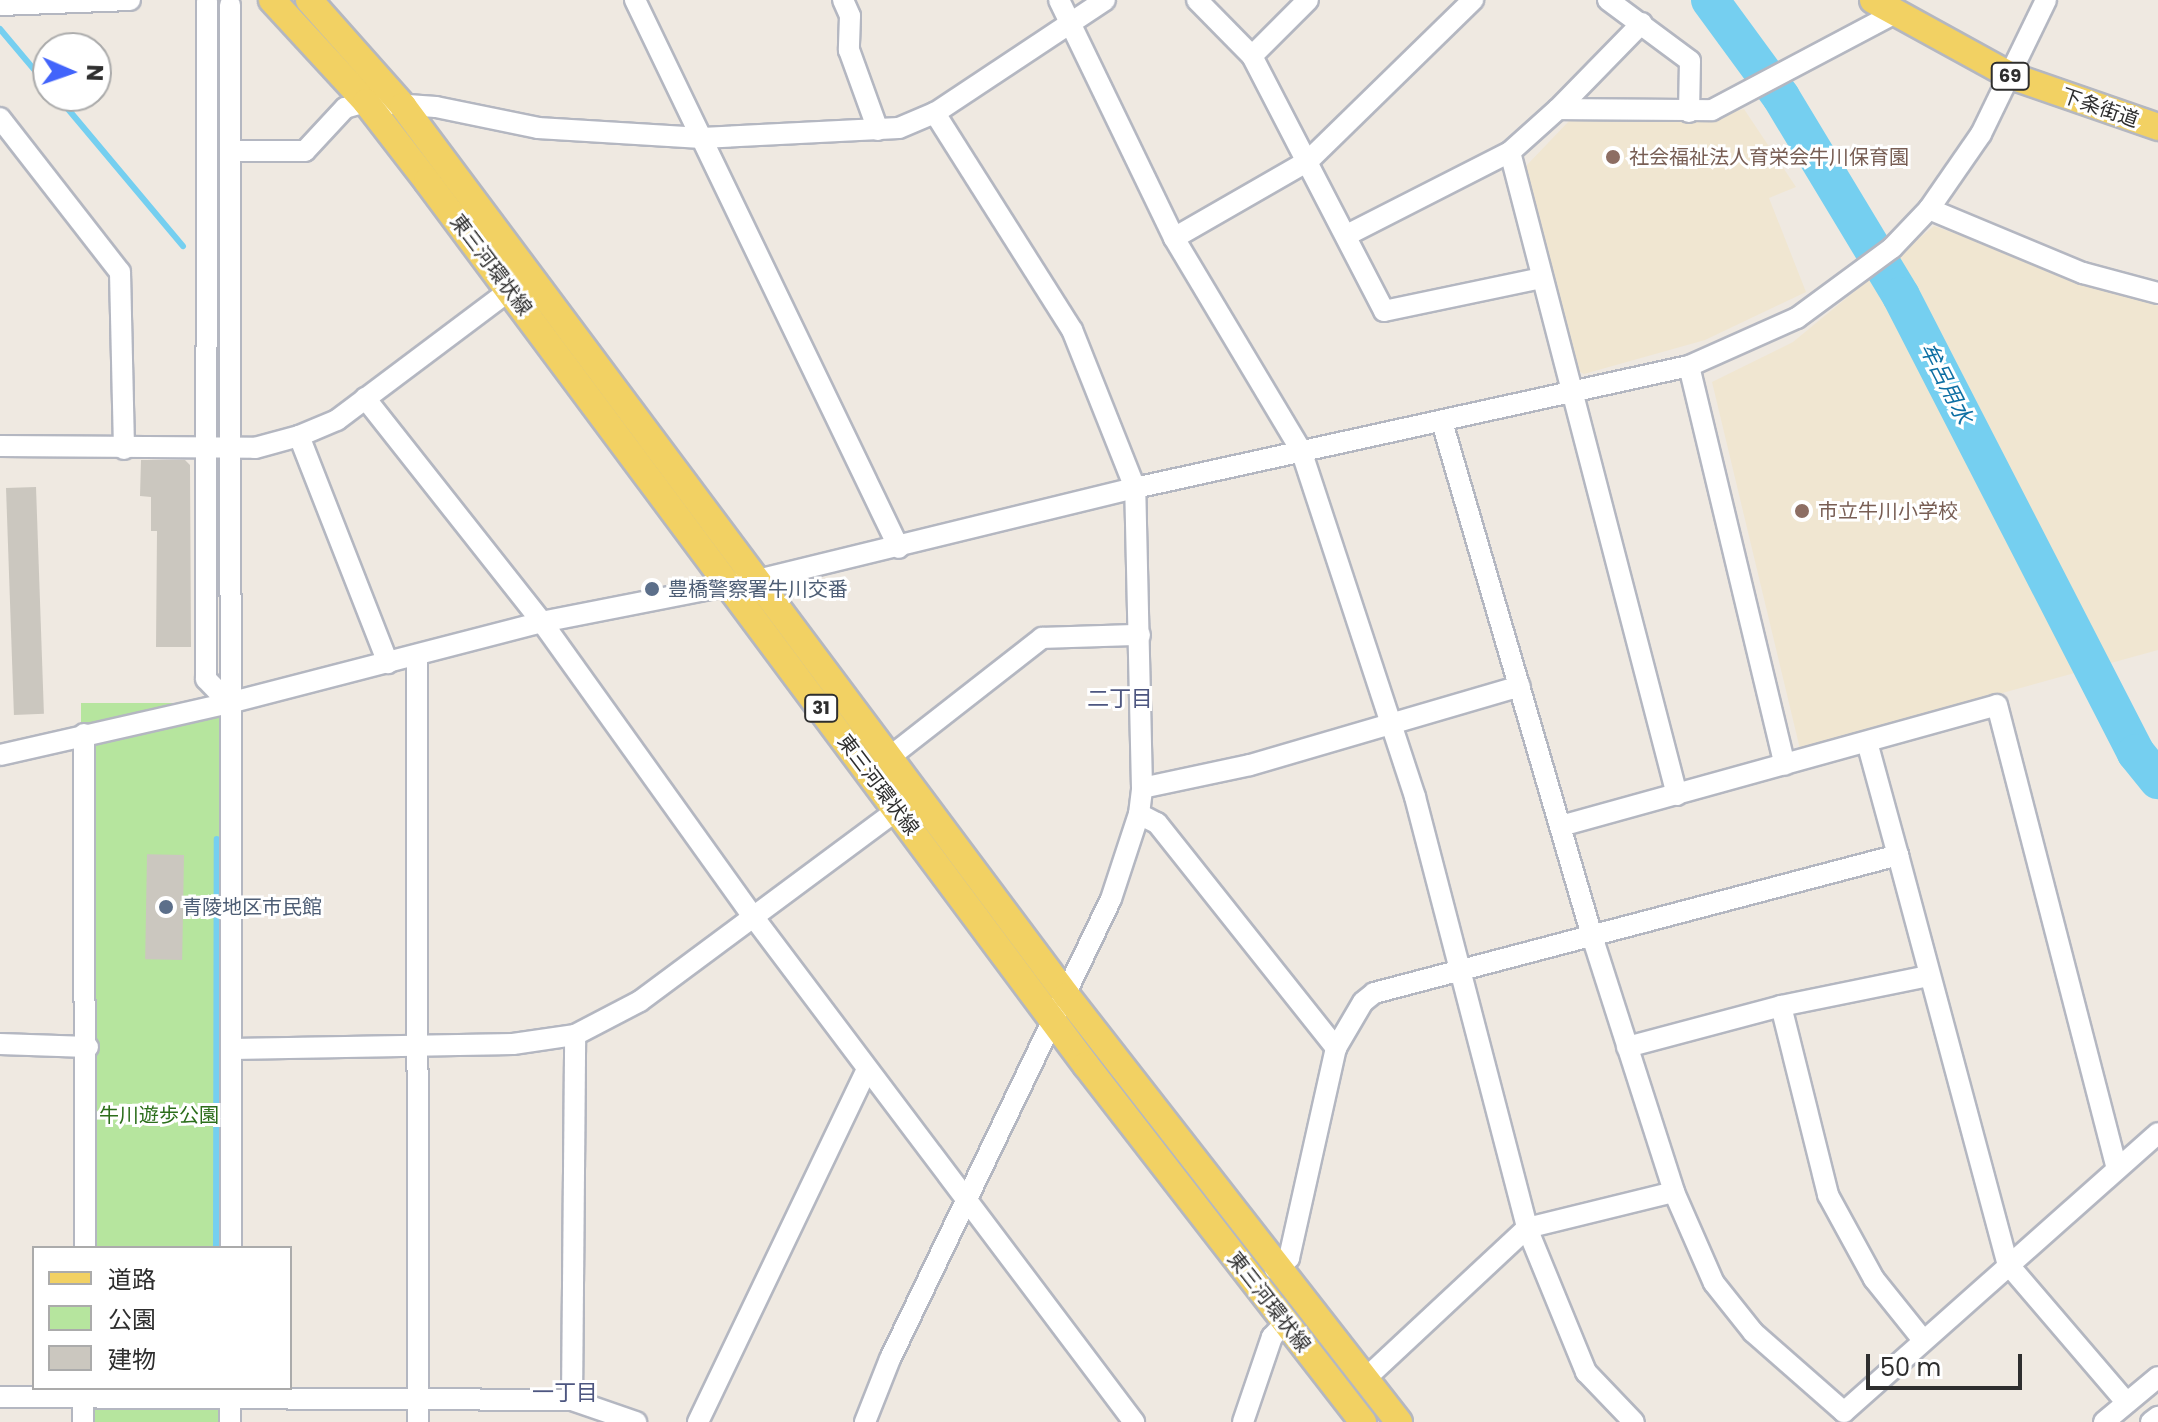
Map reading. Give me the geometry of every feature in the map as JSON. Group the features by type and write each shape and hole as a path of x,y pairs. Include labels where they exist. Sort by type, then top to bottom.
{"main road":[{"name":"東三河環状線","path":"272,0 366,102 520,282 757,580 1275,1269 1399,1422"},
{"name":"東三河環状線","path":"317,3 403,106 730,586 1055,1023 1363,1422"},
{"name":"下条街道","path":"1883,7 2011,76 2158,127"}],"street":[{"path":"0,5 130,0"},
{"path":"229,703 206,679 205,0 232,2 228,448 232,1049 231,1246"},
{"path":"635,0 899,548"},
{"path":"843,0 850,16 849,50 878,130"},
{"path":"1059,0 1174,238 1301,450 1394,725 1527,1228 1586,1372 1634,1422"},
{"path":"230,151 305,151 345,108 366,102 436,107 538,128 702,138 878,130 935,113 1105,0"},
{"path":"1197,0 1252,56 1384,311 1542,278"},
{"path":"1252,56 1308,0"},
{"path":"1174,238 1308,161 1473,0"},
{"path":"1608,0 1690,61 1689,112"},
{"path":"0,755 417,657 542,622 757,580 899,548 1135,488 1689,366 1797,318 1892,248 1929,209 1981,134 2046,0"},
{"path":"1558,109 1712,110 1750,90 1883,7"},
{"path":"1347,235 1510,152 1558,109 1642,23"},
{"path":"865,1422 967,1196 1055,1023 1111,899 1139,814 1142,788 1135,488 1072,330 935,113"},
{"path":"0,118 120,272 124,449"},
{"path":"1510,152 1677,795"},
{"path":"1929,209 2083,273 2158,293"},
{"path":"0,446 255,448 299,436 337,420 520,282"},
{"path":"1689,366 1785,765"},
{"path":"365,398 542,622 755,919 867,1070 967,1196 1134,1422"},
{"path":"1442,422 1592,936 1674,1192 1714,1283 1753,1332 1839,1417 2007,1263 2158,1133"},
{"path":"299,436 388,663"},
{"path":"891,756 1042,638 1140,635"},
{"path":"417,657 418,1412"},
{"path":"1142,788 1394,725 1520,686"},
{"path":"1561,826 1997,705 2116,1166"},
{"path":"84,734 88,1047 85,1246"},
{"path":"1867,742 2007,1263 2127,1403"},
{"path":"232,1049 513,1044 575,1035 640,1001 755,919 897,810"},
{"path":"1139,814 1157,823 1336,1048"},
{"path":"1275,1269 1289,1258 1336,1048 1363,1002 1374,993 1462,973 1898,855"},
{"path":"1627,1047 1781,1006 1929,976"},
{"path":"1781,1006 1828,1195 1874,1279 1922,1339"},
{"path":"572,1400 575,1035"},
{"path":"0,1044 88,1047"},
{"path":"698,1422 867,1070"},
{"path":"1365,1379 1527,1228 1674,1192"},
{"path":"1243,1422 1272,1337 1285,1323"},
{"path":"2104,1422 2158,1377"},
{"path":"0,1397 83,1393 230,1394 418,1412 572,1400 636,1422"},
{"path":"83,1393 83,1422"},
{"path":"230,1394 230,1422"},
{"path":"2151,1422 2158,1417"}],"shaded area":[{"path":"1744,109 1796,187 1769,198 1806,292 1705,340 1584,374 1574,369 1526,166 1569,121 1698,122"},
{"path":"1934,226 2158,306 2158,650 1800,749 1712,382 1793,342"}],"green space":[{"name":"牛川遊歩公園","path":"81,703 229,703 229,1246 81,1246"},
{"path":"83,1390 230,1390 230,1422 83,1422"}],"building":[{"path":"141,460 185,460 190,465 191,647 156,647 157,531 151,531 151,497 140,496"},
{"path":"36,487 44,714 14,715 6,488"},
{"name":"青陵地区市民館","path":"147,854 184,855 182,960 145,959"}],"waterway":[{"name":"牟呂用水","path":"1710,0 1781,97 1901,296 2136,753 2158,780"},
{"path":"0,29 32,67"},
{"path":"70,112 183,246"},
{"path":"216,1246 217,839"}],"place":[{"name":"社会福祉法人育栄会牛川保育園","path":"1613,157"},
{"name":"市立牛川小学校","path":"1802,511"},
{"name":"豊橋警察署牛川交番","path":"652,589"},
{"name":"青陵地区市民館","path":"166,907"}],"district":[{"name":"二丁目","path":"1120,699"},
{"name":"一丁目","path":"565,1393"}]}
